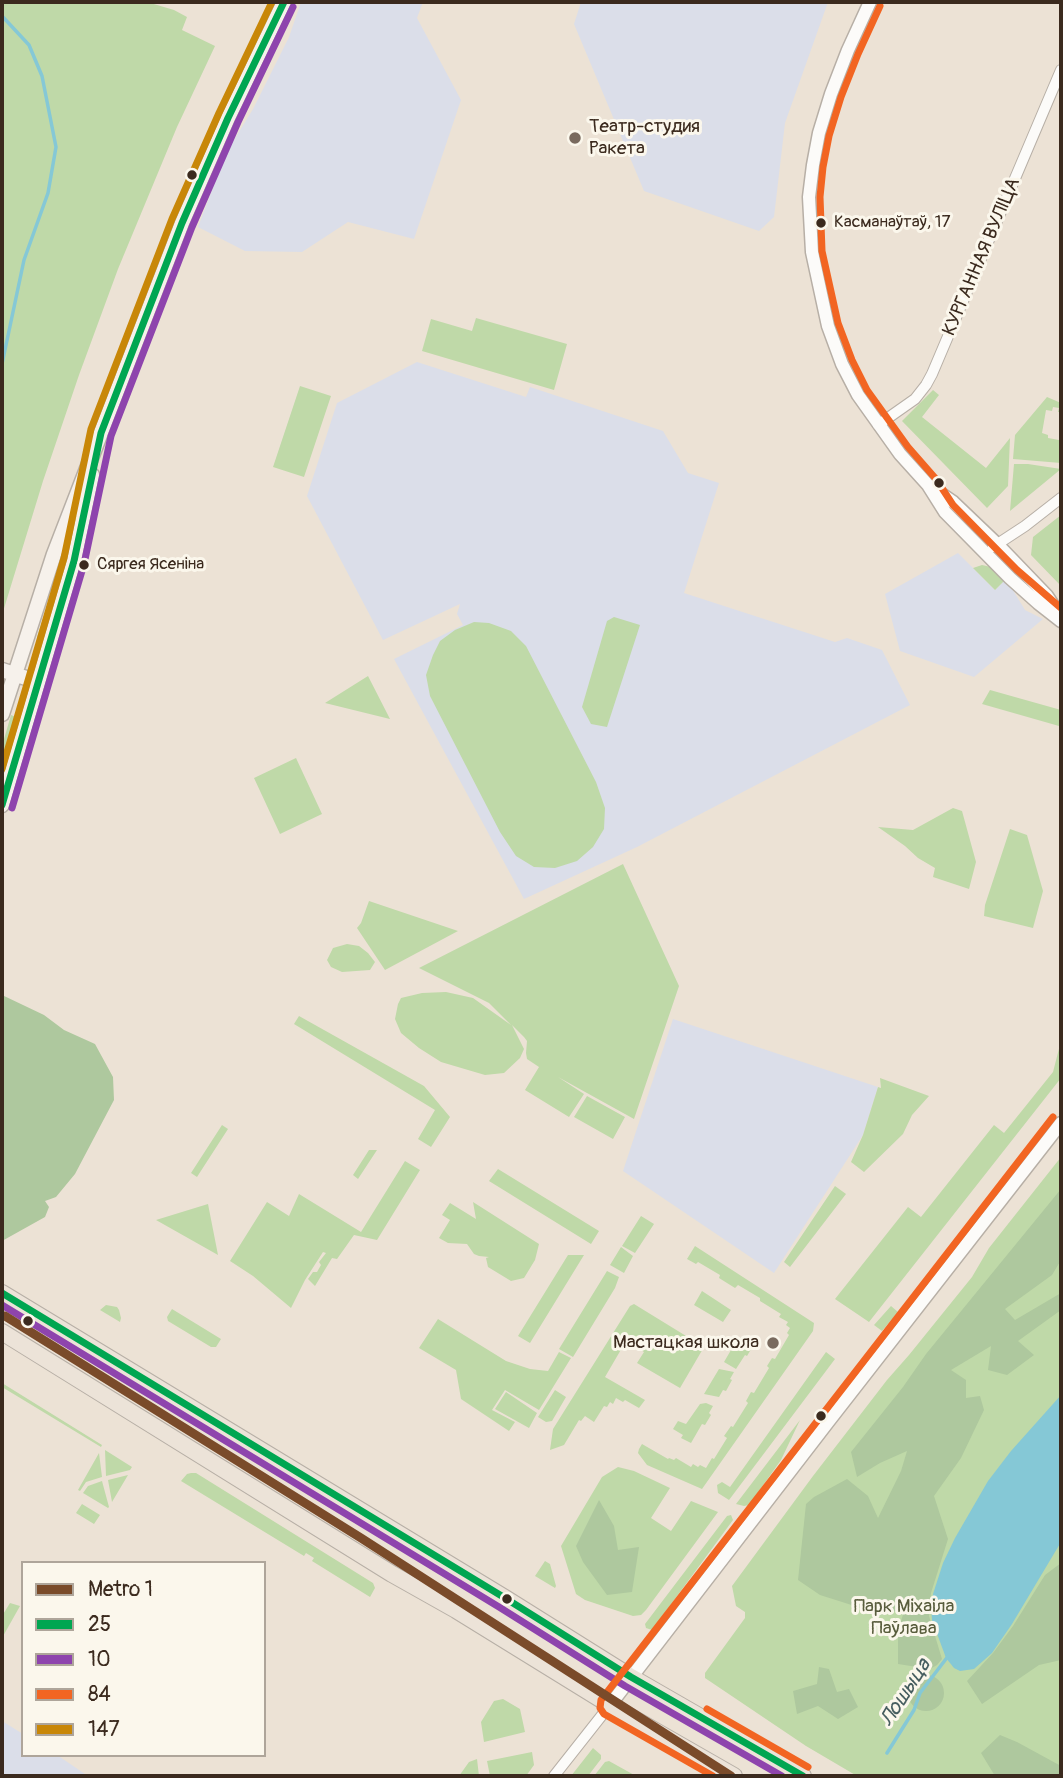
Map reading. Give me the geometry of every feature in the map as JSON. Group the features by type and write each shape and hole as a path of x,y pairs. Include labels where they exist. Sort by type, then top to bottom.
{"main road":[{"path":"2,714 8,672 186,212 284,2"},
{"path":"2,805 74,561 101,433"},
{"path":"8,672 38,682"},
{"path":"2,1293 631,1677 803,1776"},
{"path":"2,1332 393,1574 456,1609 610,1705 734,1776"}],"street":[{"path":"870,2 844,61 819,133 810,197 813,252 828,326 842,365 858,394 900,454 928,485 945,512 1038,604 1061,620"},
{"name":"КУРГАННАЯ ВУЛІЦА","path":"878,425 915,399 932,374 1061,70"},
{"path":"928,485 953,502 997,544 1047,596 1061,620"},
{"path":"985,553 1061,498"},
{"path":"554,1776 1061,1123"}],"shaded area":[{"path":"301,2 423,2 417,18 461,100 414,239 348,222 302,252 245,251 198,227 226,153 253,109 289,37"},
{"path":"581,2 828,2 785,123 774,217 759,231 644,191 574,24"},
{"path":"417,362 526,397 530,387 663,431 688,473 719,483 684,593 835,642 847,638 882,650 910,705 637,847 524,899 394,659 463,625 457,614 460,604 383,640 307,496 337,403"},
{"path":"958,553 995,590 1005,580 1025,610 1043,619 974,677 900,651 885,594"},
{"path":"673,1019 878,1087 863,1135 774,1273 623,1171"},
{"path":"2,1721 21,1733 21,1757 60,1757 88,1776 2,1776"}],"green space":[{"path":"2,2 147,2 187,17 182,30 215,46 177,127 118,269 43,481 2,615"},
{"path":"476,318 567,344 554,390 422,351 431,319 472,331"},
{"path":"300,386 331,396 304,477 273,467"},
{"path":"933,390 939,395 922,417 986,468 1010,438 1008,486 987,508 902,421"},
{"path":"1047,397 1061,403 1061,412 1058,412 1059,408 1053,407 1052,411 1046,410 1042,433 1048,435 1048,438 1059,440 1061,463 1013,459 1015,435"},
{"path":"1014,464 1028,464 1061,469 1010,511"},
{"path":"1061,515 1061,586 1031,555 1033,537"},
{"path":"982,565 991,567 1005,580 995,590 973,568"},
{"path":"50,598 54,600 42,637 37,637"},
{"path":"614,617 640,625 607,727 591,724 582,707 607,621"},
{"path":"474,622 489,623 511,631 526,646 596,782 605,808 604,829 593,847 577,861 555,868 534,867 516,856 500,832 430,696 426,675 440,641 455,630"},
{"path":"368,676 390,719 325,703"},
{"path":"990,690 1061,710 1061,730 1059,726 982,704"},
{"path":"11,715 16,717 2,767 2,746"},
{"path":"296,758 322,814 280,834 254,778"},
{"path":"953,808 962,811 976,862 969,889 933,877 935,868 878,827 913,830"},
{"path":"1010,829 1027,835 1043,891 1033,928 984,916 985,905"},
{"path":"623,864 679,986 634,1119 558,1077 584,1094 569,1117 525,1090 539,1067 527,1059 527,1041 512,1025 524,1049 520,1058 504,1073 485,1075 441,1062 401,1033 395,1019 401,998 422,993 446,992 473,998 511,1025 489,1003 419,968"},
{"path":"369,901 458,931 385,970 357,928"},
{"path":"347,944 359,946 368,953 375,962 370,970 342,972 331,967 327,960 333,948"},
{"path":"2,995 95,1044 113,1077 114,1100 75,1174 56,1197 45,1201 49,1207 45,1217 2,1241"},
{"path":"299,1016 424,1086 450,1117 431,1147 418,1139 435,1110 294,1024"},
{"path":"1061,1041 1061,1078 869,1322 835,1299 908,1207 921,1217 994,1125 1004,1133 1053,1072"},
{"path":"880,1078 929,1096 912,1115 903,1134 864,1172 851,1162 863,1135 878,1087 881,1088"},
{"path":"587,1096 625,1117 613,1139 574,1117"},
{"path":"222,1125 228,1129 197,1177 191,1173"},
{"path":"369,1150 377,1150 358,1179 353,1175"},
{"name":"Парк Міхаіла Паўлава","path":"1061,1157 1061,1776 857,1776 806,1746 705,1678 705,1673 745,1618 745,1612 736,1606 732,1586 813,1476 887,1380 972,1277 989,1248"},
{"path":"405,1161 420,1170 377,1240 354,1235 337,1259 332,1258 315,1286 308,1279 321,1265 319,1262 326,1253 323,1252 291,1308 253,1276 230,1261 267,1202 289,1216 299,1194 361,1232"},
{"path":"498,1169 599,1231 591,1244 489,1181"},
{"path":"835,1186 846,1194 790,1267 784,1262"},
{"path":"1061,1189 1061,1260 1052,1275 1005,1309 1015,1320 1061,1293 1061,1310 1018,1341 1034,1355 1007,1375 988,1370 991,1346 951,1370 966,1380 966,1398 980,1396 984,1410 961,1458 934,1496 948,1539 931,1593 929,1616 942,1659 930,1669 898,1664 898,1631 905,1608 883,1615 820,1595 798,1580 806,1504 847,1479 868,1496 878,1518 901,1471 907,1451 857,1477 851,1452 926,1354"},
{"path":"473,1202 539,1244 535,1260 524,1278 511,1281 488,1267 486,1258 489,1257 474,1254 467,1244 448,1243 439,1238 450,1220 442,1215 450,1203 476,1219"},
{"path":"208,1204 218,1255 156,1220"},
{"path":"641,1216 654,1224 635,1253 622,1246"},
{"path":"695,1246 814,1323 813,1331 702,1489 647,1465 638,1453 639,1449 642,1444 668,1459 676,1458 691,1467 693,1464 706,1468 727,1438 724,1436 748,1403 746,1401 751,1392 754,1393 769,1368 767,1366 772,1358 775,1359 789,1335 787,1333 790,1328 786,1325 788,1322 779,1317 781,1314 760,1301 760,1298 738,1285 735,1288 719,1278 720,1275 687,1259"},
{"path":"621,1247 633,1256 624,1273 610,1265"},
{"path":"568,1255 584,1255 530,1343 518,1336"},
{"path":"607,1271 619,1277 615,1288 573,1357 559,1349"},
{"path":"702,1291 731,1310 723,1322 694,1305"},
{"path":"634,1304 704,1347 680,1388 637,1363 644,1352 626,1341 605,1377 645,1400 639,1408 616,1398 613,1404 610,1402 607,1407 604,1406 594,1422 585,1416 579,1420 564,1445 550,1450 553,1429 630,1306"},
{"path":"106,1305 117,1307 120,1322 100,1310"},
{"path":"891,1306 898,1312 882,1331 874,1325"},
{"path":"172,1309 221,1339 216,1347 211,1347 168,1321 167,1317"},
{"path":"438,1319 506,1361 530,1369 548,1371 559,1352 571,1358 539,1410 505,1390 492,1410 515,1422 509,1431 461,1399 456,1370 419,1348"},
{"path":"756,1336 747,1356 745,1355 736,1369 724,1362 738,1338"},
{"path":"826,1352 835,1359 729,1500 718,1493 717,1485 722,1482 730,1487"},
{"path":"719,1369 734,1372 726,1391 723,1390 719,1397 704,1394"},
{"path":"2,1383 102,1445 101,1447 2,1387"},
{"path":"555,1390 566,1397 552,1421 546,1422 538,1417"},
{"path":"506,1392 537,1413 529,1428 495,1409"},
{"path":"700,1404 713,1406 705,1425 702,1424 691,1443 681,1438 683,1435 673,1429 678,1421 686,1424"},
{"path":"800,1420 781,1460 749,1505 736,1504"},
{"path":"105,1450 132,1467 130,1470 106,1476"},
{"path":"99,1453 102,1477 86,1482 80,1491 78,1490"},
{"path":"618,1467 634,1471 670,1488 651,1518 671,1531 691,1501 718,1512 641,1615 633,1616 585,1600 576,1594 561,1546 602,1477"},
{"path":"191,1473 196,1473 373,1583 375,1588 370,1597 312,1561 314,1558 306,1553 304,1556 181,1481"},
{"path":"128,1475 112,1502 108,1480"},
{"path":"102,1481 108,1508 83,1493 88,1486"},
{"path":"599,1500 614,1526 618,1550 639,1547 632,1592 607,1595 583,1562 576,1546"},
{"path":"82,1504 100,1515 94,1524 76,1513"},
{"path":"731,1515 733,1520 652,1630 646,1628 645,1624 727,1516"},
{"path":"545,1561 550,1564 555,1588 535,1576"},
{"path":"1061,1563 1061,1660 1039,1665 982,1704 967,1681 1013,1626 1045,1575"},
{"path":"10,1603 20,1606 2,1638 2,1616"},
{"path":"819,1667 829,1669 837,1692 849,1689 858,1707 838,1719 818,1706 797,1714 793,1691 817,1684"},
{"path":"926,1675 939,1680 944,1693 939,1706 926,1711 913,1706 908,1693 913,1680"},
{"path":"503,1699 520,1709 525,1732 484,1742 481,1722 494,1701"},
{"path":"1000,1735 1061,1766 1061,1776 995,1776 981,1753"},
{"path":"593,1748 601,1755 601,1759 588,1776 571,1776"},
{"path":"532,1752 534,1765 526,1776 490,1776 487,1761"},
{"path":"477,1759 479,1776 459,1776 469,1762"},
{"path":"609,1761 636,1776 594,1776 605,1762"}],"water":[{"path":"1061,1395 1061,1542 992,1653 974,1669 960,1671 946,1658 932,1620 933,1594 943,1563 988,1481"}],"waterway":[{"path":"2,16 29,45 42,76 56,147 48,193 24,260 2,364"},
{"name":"Лошыца","path":"887,1753 914,1710 920,1693 949,1655"}],"metro line":[{"name":"1","path":"5,1316 361,1538 731,1776"}],"transit line":[{"name":"147","path":"2,769 64,558 91,429 172,219 272,2"},
{"name":"25","path":"2,805 74,561 101,433 182,223 228,118 284,2"},
{"name":"84","path":"880,6 841,97 823,167 820,197 822,251 838,323 867,390 953,505 1017,570 1061,608"},
{"name":"10","path":"12,808 84,564 111,436 192,227 293,7"},
{"name":"84","path":"713,1776 604,1714 600,1708 601,1700 1053,1117"},
{"name":"25","path":"2,1293 631,1677 803,1776"},
{"name":"10","path":"2,1305 625,1686 782,1776"},
{"name":"84","path":"707,1709 808,1767"}],"place":[{"name":"Театр-студия Ракета","path":"575,138"},
{"name":"Касманаўтаў, 17","path":"821,223"},
{"name":"Сяргея Ясеніна","path":"84,565"},
{"name":"Мастацкая школа","path":"773,1343"}]}
